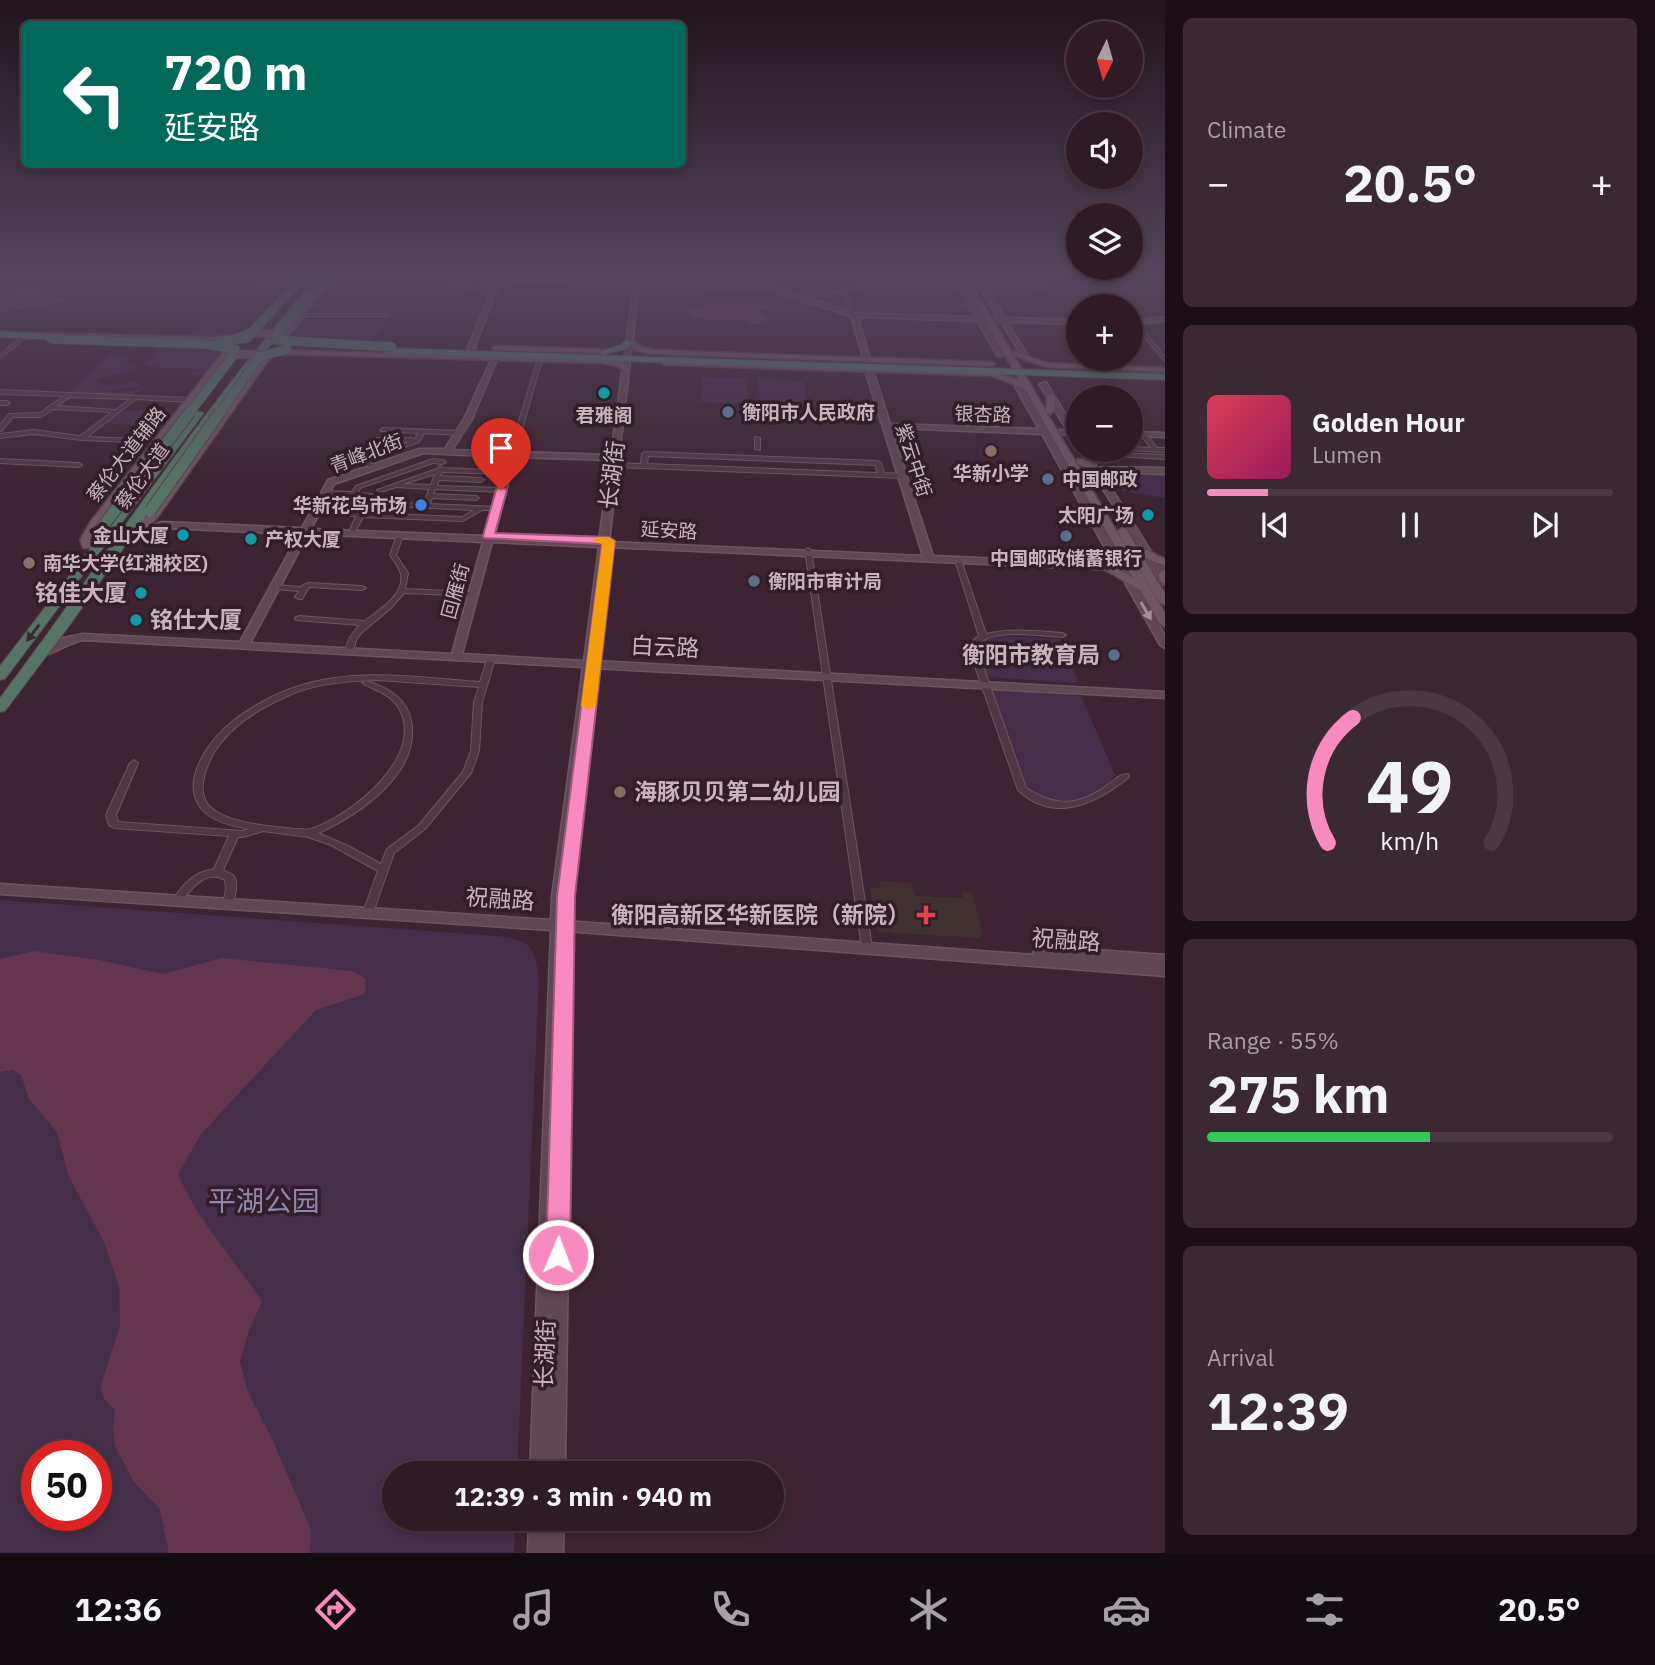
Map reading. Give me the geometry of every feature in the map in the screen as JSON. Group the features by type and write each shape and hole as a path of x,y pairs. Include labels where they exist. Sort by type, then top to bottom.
{"highway":[{"path":"160,345 257,354 275,345"},
{"path":"65,590 87,546 231,345"},
{"path":"225,350 232,345"},
{"name":"蔡伦大道","path":"0,676 251,345"},
{"name":"蔡伦大道","path":"0,708 67,619 105,561 262,345"},
{"path":"77,605 151,513 277,345"},
{"path":"306,345 512,358"},
{"path":"391,349 471,348 1164,375"},
{"path":"979,367 992,369 1000,360 1000,355"},
{"path":"496,356 629,356 667,360"},
{"path":"629,356 635,365 667,360 733,358 766,363 1164,375"},
{"path":"733,358 752,366 766,363"},
{"path":"853,366 868,364"},
{"path":"1042,384 1044,379 1061,370"}],"main road":[{"path":"156,345 225,350"},
{"name":"蔡伦大道辅路","path":"87,546 85,540 95,523 190,400 225,350 224,345"},
{"path":"305,345 496,356 447,452"},
{"path":"349,345 471,348"},
{"name":"长湖街","path":"541,1461 561,923 630,345"},
{"name":"紫云中街","path":"862,345 929,557"},
{"path":"998,345 1000,355"},
{"path":"1007,345 1021,370"},
{"path":"1007,345 1080,461 1093,474 1097,512 1143,566 1144,588 1165,623"},
{"path":"1010,345 1016,353 1026,391 1033,404 1062,432"},
{"path":"512,358 602,355 620,364 629,356"},
{"path":"649,362 752,366 868,364 1021,370"},
{"path":"1052,376 1164,375"},
{"path":"1042,384 1051,397 1062,432 1097,512 1143,566 1165,582"},
{"path":"1050,411 1051,397"},
{"name":"银杏路","path":"887,426 1062,432"},
{"path":"1144,435 1165,435"},
{"name":"青峰北街","path":"245,644 331,482 422,451 617,461"},
{"name":"回雁街","path":"456,655 512,454"},
{"path":"1088,462 1143,566 1165,645"},
{"path":"1093,474 1165,471"},
{"path":"1097,512 1131,546 1165,602"},
{"name":"延安路","path":"151,513 164,522 400,535 1102,565"},
{"name":"延安路","path":"132,536 162,525 353,530 488,538"},
{"name":"延安路","path":"929,557 1102,565"},
{"path":"1102,565 1112,558 1143,566"},
{"path":"1102,565 1143,566"},
{"name":"白云路","path":"67,619 74,631 85,635 1165,693"},
{"name":"白云路","path":"41,654 67,640 83,637 245,644"},
{"name":"白云路","path":"456,655 591,663"},
{"name":"祝融路","path":"0,882 229,901 866,944 1165,961"},
{"name":"祝融路","path":"0,889 179,897"},
{"name":"祝融路","path":"229,901 370,907 561,923"},
{"name":"长湖街","path":"554,1461 561,923"},
{"name":"祝融路","path":"866,944 1165,970"},
{"path":"539,1553 540,1531"},
{"path":"552,1553 553,1531"}],"street":[{"path":"0,356 15,345"},
{"path":"1152,345 1165,360"},
{"path":"512,454 540,359"},
{"path":"0,392 190,400"},
{"path":"0,429 11,415 41,415 55,408 68,396"},
{"path":"81,438 134,399"},
{"path":"55,408 120,411"},
{"path":"383,430 459,433"},
{"path":"335,468 415,442 422,431"},
{"path":"0,436 34,432 81,438 159,440"},
{"path":"1144,435 1156,450"},
{"path":"757,438 758,449"},
{"path":"376,439 415,442 422,451"},
{"path":"352,448 392,449"},
{"path":"1143,450 1165,450"},
{"path":"426,506 447,452"},
{"path":"643,466 645,454 753,458 877,463 881,475"},
{"path":"340,456 364,459 373,467"},
{"path":"753,458 754,470"},
{"path":"1143,458 1165,458"},
{"path":"0,461 79,465"},
{"path":"354,494 358,487 433,461 443,462"},
{"path":"617,461 643,466 903,476"},
{"path":"380,490 440,470 506,473"},
{"path":"436,478 481,480"},
{"path":"393,485 501,490"},
{"path":"325,493 370,495 353,530"},
{"path":"429,496 476,498"},
{"path":"351,502 496,509"},
{"path":"344,514 463,519 482,508"},
{"path":"349,650 355,634 389,607 402,591 405,573 393,555 400,535"},
{"path":"808,552 866,944"},
{"path":"958,560 983,636"},
{"path":"275,587 301,593 309,585 362,588"},
{"path":"402,591 473,594"},
{"path":"299,618 367,623"},
{"path":"1062,635 1011,633 983,636 972,646 1022,790 1048,804 1073,806 1103,795 1125,776"},
{"path":"370,907 390,851 422,827 467,774 475,751 478,702 491,659"},
{"path":"382,869 308,834 261,830 215,815 204,807 198,788 208,753 236,722 258,708 316,684 354,680 482,685"},
{"path":"308,834 345,817 371,797 399,766 407,745 409,722 402,703 377,686 354,680"},
{"path":"134,763 111,814 114,825 235,834 261,830"},
{"path":"217,873 235,834"},
{"path":"179,897 200,876 217,873 230,878 229,901"}],"shaded area":[{"name":"衡阳高新区华新医院（新院）","path":"882,881 911,883 915,896 963,898 963,892 972,892 982,933 980,938 878,932 870,888 878,888"},
{"path":"34,951 99,960 163,974 222,958 352,971 366,979 365,994 316,1010 202,1133 178,1174 206,1224 262,1302 250,1328 240,1361 248,1392 272,1439 311,1530 310,1553 169,1553 160,1509 133,1481 115,1446 115,1410 103,1397 101,1385 120,1326 119,1286 104,1242 68,1175 57,1132 29,1099 21,1075 13,1070 0,1072 0,959"}],"green space":[{"path":"153,347 215,349 222,354 207,374 190,376 195,370 158,368 143,363 155,355"},
{"path":"109,355 127,357 126,364 137,365 126,372 95,380 101,386 138,382 140,386 110,390 112,393 157,387 136,392 131,396 68,394"},
{"path":"701,378 747,378 748,405 702,402"},
{"path":"758,379 804,382 808,405 760,405"},
{"path":"126,410 177,413 167,424 158,427 103,423"},
{"path":"1113,472 1165,474 1165,498 1122,491"},
{"path":"1004,636 1060,639 1078,680 1075,683 987,677 977,648 986,640"},
{"path":"997,690 1076,694 1082,698 1115,775 1110,782 1096,793 1069,802 1048,800 1026,789 992,692"},
{"name":"平湖公园","path":"0,900 497,936 517,940 532,951 539,978 518,1461 382,1461 382,1531 515,1531 514,1553 0,1553"}],"slow traffic":[{"path":"589,706 609,541 598,541"}],"place":[{"name":"君雅阁","path":"604,393"},
{"name":"衡阳市人民政府","path":"728,412"},
{"name":"华新小学","path":"991,451"},
{"name":"中国邮政","path":"1048,479"},
{"name":"华新花鸟市场","path":"421,505"},
{"name":"太阳广场","path":"1148,515"},
{"name":"金山大厦","path":"183,535"},
{"name":"中国邮政储蓄银行","path":"1066,536"},
{"name":"产权大厦","path":"251,539"},
{"name":"南华大学(红湘校区)","path":"29,563"},
{"name":"衡阳市审计局","path":"754,581"},
{"name":"铭佳大厦","path":"141,593"},
{"name":"铭仕大厦","path":"136,620"},
{"name":"衡阳市教育局","path":"1114,655"},
{"name":"海豚贝贝第二幼儿园","path":"620,792"},
{"name":"衡阳高新区华新医院（新院）","path":"926,915"}],"route":[{"path":"501,490 489,536 609,541 566,896 558,1255"}]}
